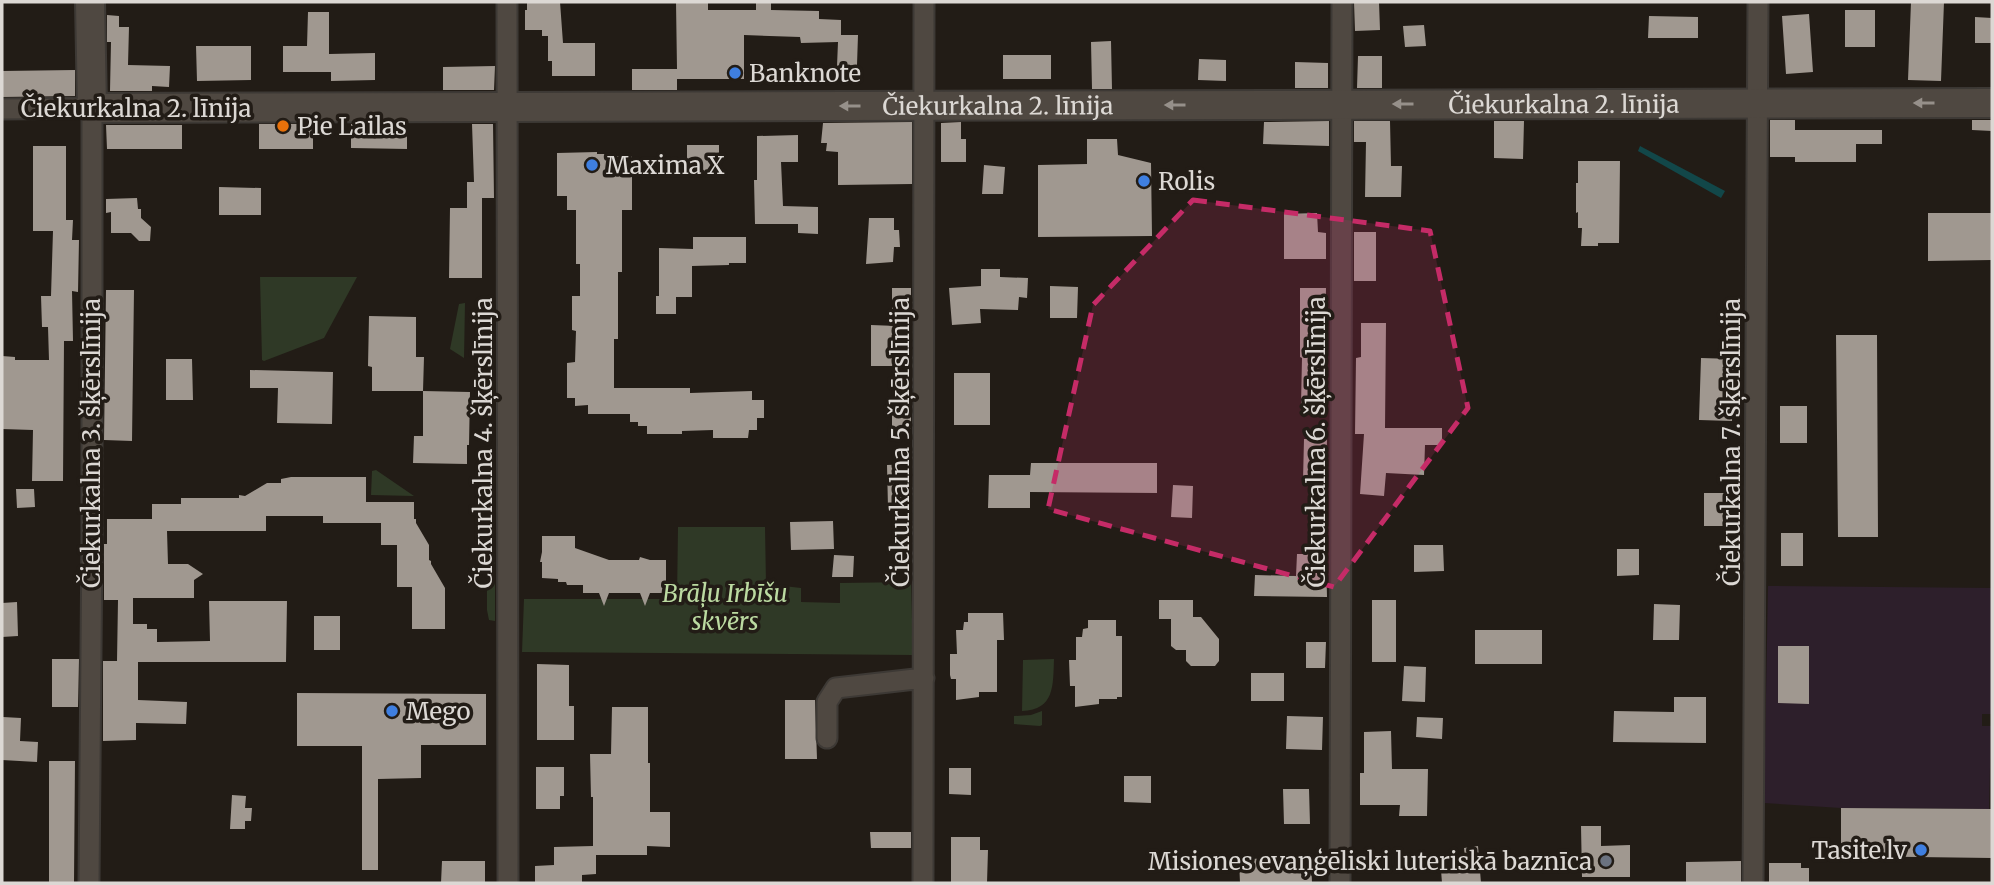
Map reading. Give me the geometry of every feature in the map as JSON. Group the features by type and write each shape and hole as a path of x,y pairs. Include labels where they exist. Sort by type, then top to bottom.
{"street":[{"name":"Čiekurkalna 3. šķērslīnija","path":"89,883 92,534 90,2"},
{"name":"Čiekurkalna 4. šķērslīnija","path":"508,2 508,883"},
{"name":"Čiekurkalna 5. šķērslīnija","path":"923,883 924,2"},
{"name":"Čiekurkalna 6. šķērslīnija","path":"1340,883 1342,2"},
{"name":"Čiekurkalna 7. šķērslīnija","path":"1753,883 1758,2"},
{"name":"Čiekurkalna 2. līnija","path":"2,109 1992,103"},
{"path":"827,738 827,702 836,688 923,678"}],"highlighted area":[{"path":"1193,200 1430,231 1468,408 1334,587 1048,509 1093,305"}],"shaded area":[{"path":"1768,586 1992,588 1992,714 1982,714 1982,726 1991,726 1989,809 1841,808 1764,803"}],"green space":[{"path":"260,277 357,277 324,338 264,361"},
{"path":"465,303 464,358 450,349 459,304"},
{"path":"376,470 414,496 371,495 372,471"},
{"name":"Brāļu Irbīšu skvērs","path":"678,527 765,527 766,584 801,588 801,602 840,603 840,583 911,582 913,655 522,652 524,599 677,599"},
{"path":"491,550 495,552 495,621 489,620 487,610 487,553"},
{"path":"1054,659 1052,687 1046,701 1033,710 1022,711 1023,660"},
{"path":"1042,711 1040,726 1014,724 1014,716"}],"water":[{"path":"1640,146 1725,191 1721,198 1638,151"}],"building":[{"path":"527,2 560,2 563,43 595,43 595,76 552,76 552,61 548,61 548,36 542,36 542,30 525,30"},
{"path":"676,2 708,2 708,10 756,10 756,2 771,2 771,10 819,11 819,19 841,20 841,35 858,35 857,65 837,66 838,42 801,43 800,37 744,35 744,79 677,79 677,90 632,90 632,69 677,69"},
{"path":"1354,2 1379,2 1380,30 1355,31"},
{"path":"1911,2 1944,2 1941,81 1908,80"},
{"path":"1845,10 1875,10 1875,47 1845,47"},
{"path":"308,12 329,12 329,54 375,53 375,80 331,81 331,72 283,72 283,46 307,46"},
{"path":"1809,14 1813,72 1786,74 1782,16"},
{"path":"107,15 119,16 119,27 129,27 128,65 170,66 169,87 152,86 152,91 110,91 111,42 107,42"},
{"path":"1649,16 1698,17 1698,38 1648,38"},
{"path":"1975,17 1992,18 1992,43 1975,43"},
{"path":"1424,25 1426,46 1405,47 1403,26"},
{"path":"1111,41 1112,89 1092,89 1091,42"},
{"path":"196,46 251,46 251,80 197,81"},
{"path":"1003,55 1051,55 1051,79 1003,79"},
{"path":"1358,56 1382,56 1382,88 1357,88"},
{"path":"1199,59 1226,60 1226,81 1198,80"},
{"path":"1295,62 1328,63 1328,88 1295,88"},
{"path":"495,66 494,90 443,90 443,67"},
{"path":"75,70 75,96 2,97 2,71"},
{"path":"1770,120 1795,120 1795,130 1882,130 1882,144 1856,144 1856,162 1795,162 1795,157 1770,157"},
{"path":"1972,120 1992,120 1992,131 1972,130"},
{"path":"1329,121 1329,146 1263,144 1264,122"},
{"path":"1354,121 1390,121 1391,166 1402,166 1401,197 1365,197 1366,142 1354,142"},
{"path":"1494,121 1524,121 1523,159 1494,158"},
{"path":"912,122 912,184 838,185 838,152 826,151 827,143 821,143 823,123"},
{"path":"961,122 961,139 966,139 966,162 941,162 941,123"},
{"path":"259,124 313,124 313,149 259,149"},
{"path":"351,124 407,125 407,149 351,148"},
{"path":"472,124 493,124 494,198 482,198 482,278 449,278 450,208 467,208 467,182 474,182"},
{"path":"106,125 182,125 182,149 107,149"},
{"path":"798,135 798,162 781,162 783,206 818,207 818,234 798,233 798,224 755,224 757,136"},
{"path":"1087,139 1117,139 1118,155 1151,163 1152,236 1038,237 1038,165 1087,164"},
{"path":"687,145 719,145 719,173 687,173"},
{"path":"33,146 66,146 66,220 73,220 72,240 79,240 78,292 72,291 73,341 64,341 63,481 32,481 33,430 2,429 2,356 15,357 15,360 49,360 48,327 42,327 41,296 51,296 53,231 33,231"},
{"path":"597,152 610,156 632,156 632,210 622,210 622,272 618,272 618,339 614,339 614,388 690,388 690,393 752,391 752,400 764,400 764,418 757,418 757,430 749,430 748,438 713,438 713,430 682,431 682,434 647,434 647,426 630,422 630,414 588,414 588,405 575,406 575,398 567,398 567,363 575,362 576,331 572,330 572,296 580,296 580,264 576,264 576,210 567,210 567,196 557,196 557,153"},
{"path":"1578,161 1620,161 1619,243 1581,246 1582,228 1578,228 1578,212 1576,213"},
{"path":"984,165 1005,167 1003,194 982,194"},
{"path":"219,187 261,188 261,215 219,215"},
{"path":"137,198 141,218 151,227 150,241 139,241 131,233 111,233 111,212 106,213 106,199"},
{"path":"1317,213 1318,232 1326,233 1326,259 1284,259 1284,214"},
{"path":"1928,213 1992,213 1992,260 1928,261"},
{"path":"869,218 894,218 894,230 899,230 900,247 894,247 893,262 866,264"},
{"path":"1354,232 1376,232 1376,281 1354,281"},
{"path":"693,237 746,237 746,263 692,266 692,297 676,297 676,314 656,314 656,296 659,296 659,248 693,249"},
{"path":"981,269 1000,269 1000,277 1028,278 1027,298 1019,297 1018,310 980,309 981,323 952,325 949,288 981,286"},
{"path":"1050,286 1078,287 1077,318 1050,318"},
{"path":"892,288 911,288 911,317 892,317"},
{"path":"1300,288 1326,288 1324,404 1301,404"},
{"path":"106,290 134,290 132,441 104,440"},
{"path":"369,316 416,317 416,357 424,357 423,391 372,391 372,367 368,366"},
{"path":"1361,323 1386,323 1385,428 1442,428 1442,445 1425,445 1424,475 1386,473 1384,496 1360,494 1364,434 1355,434 1356,358 1361,357"},
{"path":"871,325 897,326 896,366 871,366"},
{"path":"1836,335 1877,335 1878,537 1838,537"},
{"path":"1701,358 1734,359 1732,421 1699,420"},
{"path":"166,359 192,359 193,400 166,400"},
{"path":"250,370 333,372 332,424 277,423 278,388 250,388"},
{"path":"954,373 990,373 990,425 954,425"},
{"path":"423,391 470,392 467,464 413,463 414,436 423,436"},
{"path":"892,395 911,395 911,429 892,429"},
{"path":"1780,406 1807,406 1807,443 1780,443"},
{"path":"1304,439 1327,439 1326,479 1303,480"},
{"path":"1031,463 1157,463 1157,493 1030,492 1030,508 988,508 989,475 1030,475"},
{"path":"911,464 911,507 888,508 887,465"},
{"path":"366,477 366,502 414,502 414,519 429,545 429,560 445,588 445,629 412,629 412,587 397,587 397,545 381,545 381,523 323,523 323,516 266,516 266,531 167,531 168,564 188,564 203,574 194,580 194,598 133,598 133,624 147,624 147,629 157,629 157,642 210,641 209,601 287,601 286,662 138,662 138,700 187,702 186,724 136,723 136,740 103,741 103,661 117,661 118,600 104,600 107,519 152,519 152,504 181,504 181,498 239,498 239,495 245,496 267,483 281,483 281,479"},
{"path":"1173,485 1193,486 1192,518 1171,517"},
{"path":"16,489 34,489 35,507 17,508"},
{"path":"1704,493 1730,493 1730,526 1704,526"},
{"path":"833,521 834,549 791,550 790,522"},
{"path":"1781,533 1803,533 1803,566 1781,566"},
{"path":"542,536 575,536 575,548 609,560 639,560 640,557 666,560 666,593 650,593 645,606 640,593 609,593 604,606 599,593 583,593 583,585 567,585 566,582 558,582 558,579 542,578"},
{"path":"1414,545 1443,545 1444,571 1414,572"},
{"path":"1617,549 1639,549 1639,575 1617,576"},
{"path":"1297,554 1326,554 1327,597 1254,596 1255,575 1296,576"},
{"path":"834,555 854,556 853,577 832,577"},
{"path":"1159,600 1193,600 1193,617 1201,617 1219,639 1219,661 1215,666 1191,666 1186,661 1186,650 1176,650 1171,646 1171,619 1159,619"},
{"path":"1372,600 1396,600 1396,662 1372,662"},
{"path":"17,602 18,636 2,637 2,603"},
{"path":"1654,604 1680,605 1679,640 1653,640"},
{"path":"968,613 1003,613 1004,640 997,640 997,692 979,692 979,697 956,700 956,679 951,679 950,675 950,654 957,654 956,630 963,630 964,622 968,622"},
{"path":"314,616 340,616 340,650 314,650"},
{"path":"1088,620 1116,620 1116,636 1122,636 1122,697 1099,699 1099,704 1075,707 1075,686 1070,686 1069,660 1076,660 1076,637 1082,637 1083,629 1088,628"},
{"path":"1475,630 1542,630 1542,664 1475,664"},
{"path":"1306,642 1326,642 1325,668 1306,668"},
{"path":"1778,646 1809,646 1809,704 1778,703"},
{"path":"52,659 79,659 78,707 52,707"},
{"path":"537,664 569,665 569,706 574,706 574,740 537,740"},
{"path":"1404,666 1426,667 1425,702 1402,701"},
{"path":"1251,673 1284,673 1284,701 1251,701"},
{"path":"297,693 486,694 486,745 421,745 421,778 378,779 378,870 362,870 362,746 297,746"},
{"path":"1674,697 1706,697 1706,743 1613,742 1614,711 1674,712"},
{"path":"785,700 815,700 817,759 785,759"},
{"path":"612,707 648,707 650,812 670,812 670,847 647,846 647,855 596,855 596,874 582,875 582,883 535,883 535,866 554,865 554,847 593,846 590,754 611,754"},
{"path":"1287,716 1323,717 1322,750 1286,749"},
{"path":"3,717 21,718 20,741 38,742 37,762 2,760"},
{"path":"1417,717 1443,718 1442,739 1416,737"},
{"path":"1391,731 1392,769 1428,769 1427,816 1399,816 1400,805 1360,805 1360,773 1364,773 1364,732"},
{"path":"49,761 75,761 74,883 49,883"},
{"path":"536,767 564,767 564,796 560,796 560,809 536,809"},
{"path":"949,768 971,768 971,795 949,794"},
{"path":"1124,776 1151,776 1151,803 1124,802"},
{"path":"1283,789 1309,789 1310,824 1284,824"},
{"path":"232,795 246,796 245,808 252,808 251,821 245,821 245,829 230,829"},
{"path":"1841,808 1992,809 1992,858 1841,856"},
{"name":"Misiones evaņģēliski luteriskā baznīca","path":"1581,826 1601,826 1601,846 1630,845 1630,877 1582,877"},
{"path":"870,832 911,832 911,848 871,848"},
{"path":"951,837 980,837 980,850 988,850 987,883 951,883"},
{"path":"1478,846 1481,883 1442,883 1441,870 1466,868 1464,848"},
{"path":"1311,858 1312,883 1240,883 1239,859"},
{"path":"442,861 485,861 485,883 441,883"},
{"path":"1741,861 1741,883 1686,883 1686,862"},
{"path":"1769,863 1801,863 1801,868 1809,868 1809,883 1769,883"}],"place":[{"name":"Banknote","path":"735,73"},
{"name":"Pie Lailas","path":"283,126"},
{"name":"Maxima X","path":"592,165"},
{"name":"Rolis","path":"1144,181"},
{"name":"Mego","path":"392,711"},
{"name":"Tasite.lv","path":"1921,850"},
{"name":"Misiones evaņģēliski luteriskā baznīca","path":"1606,861"}]}
